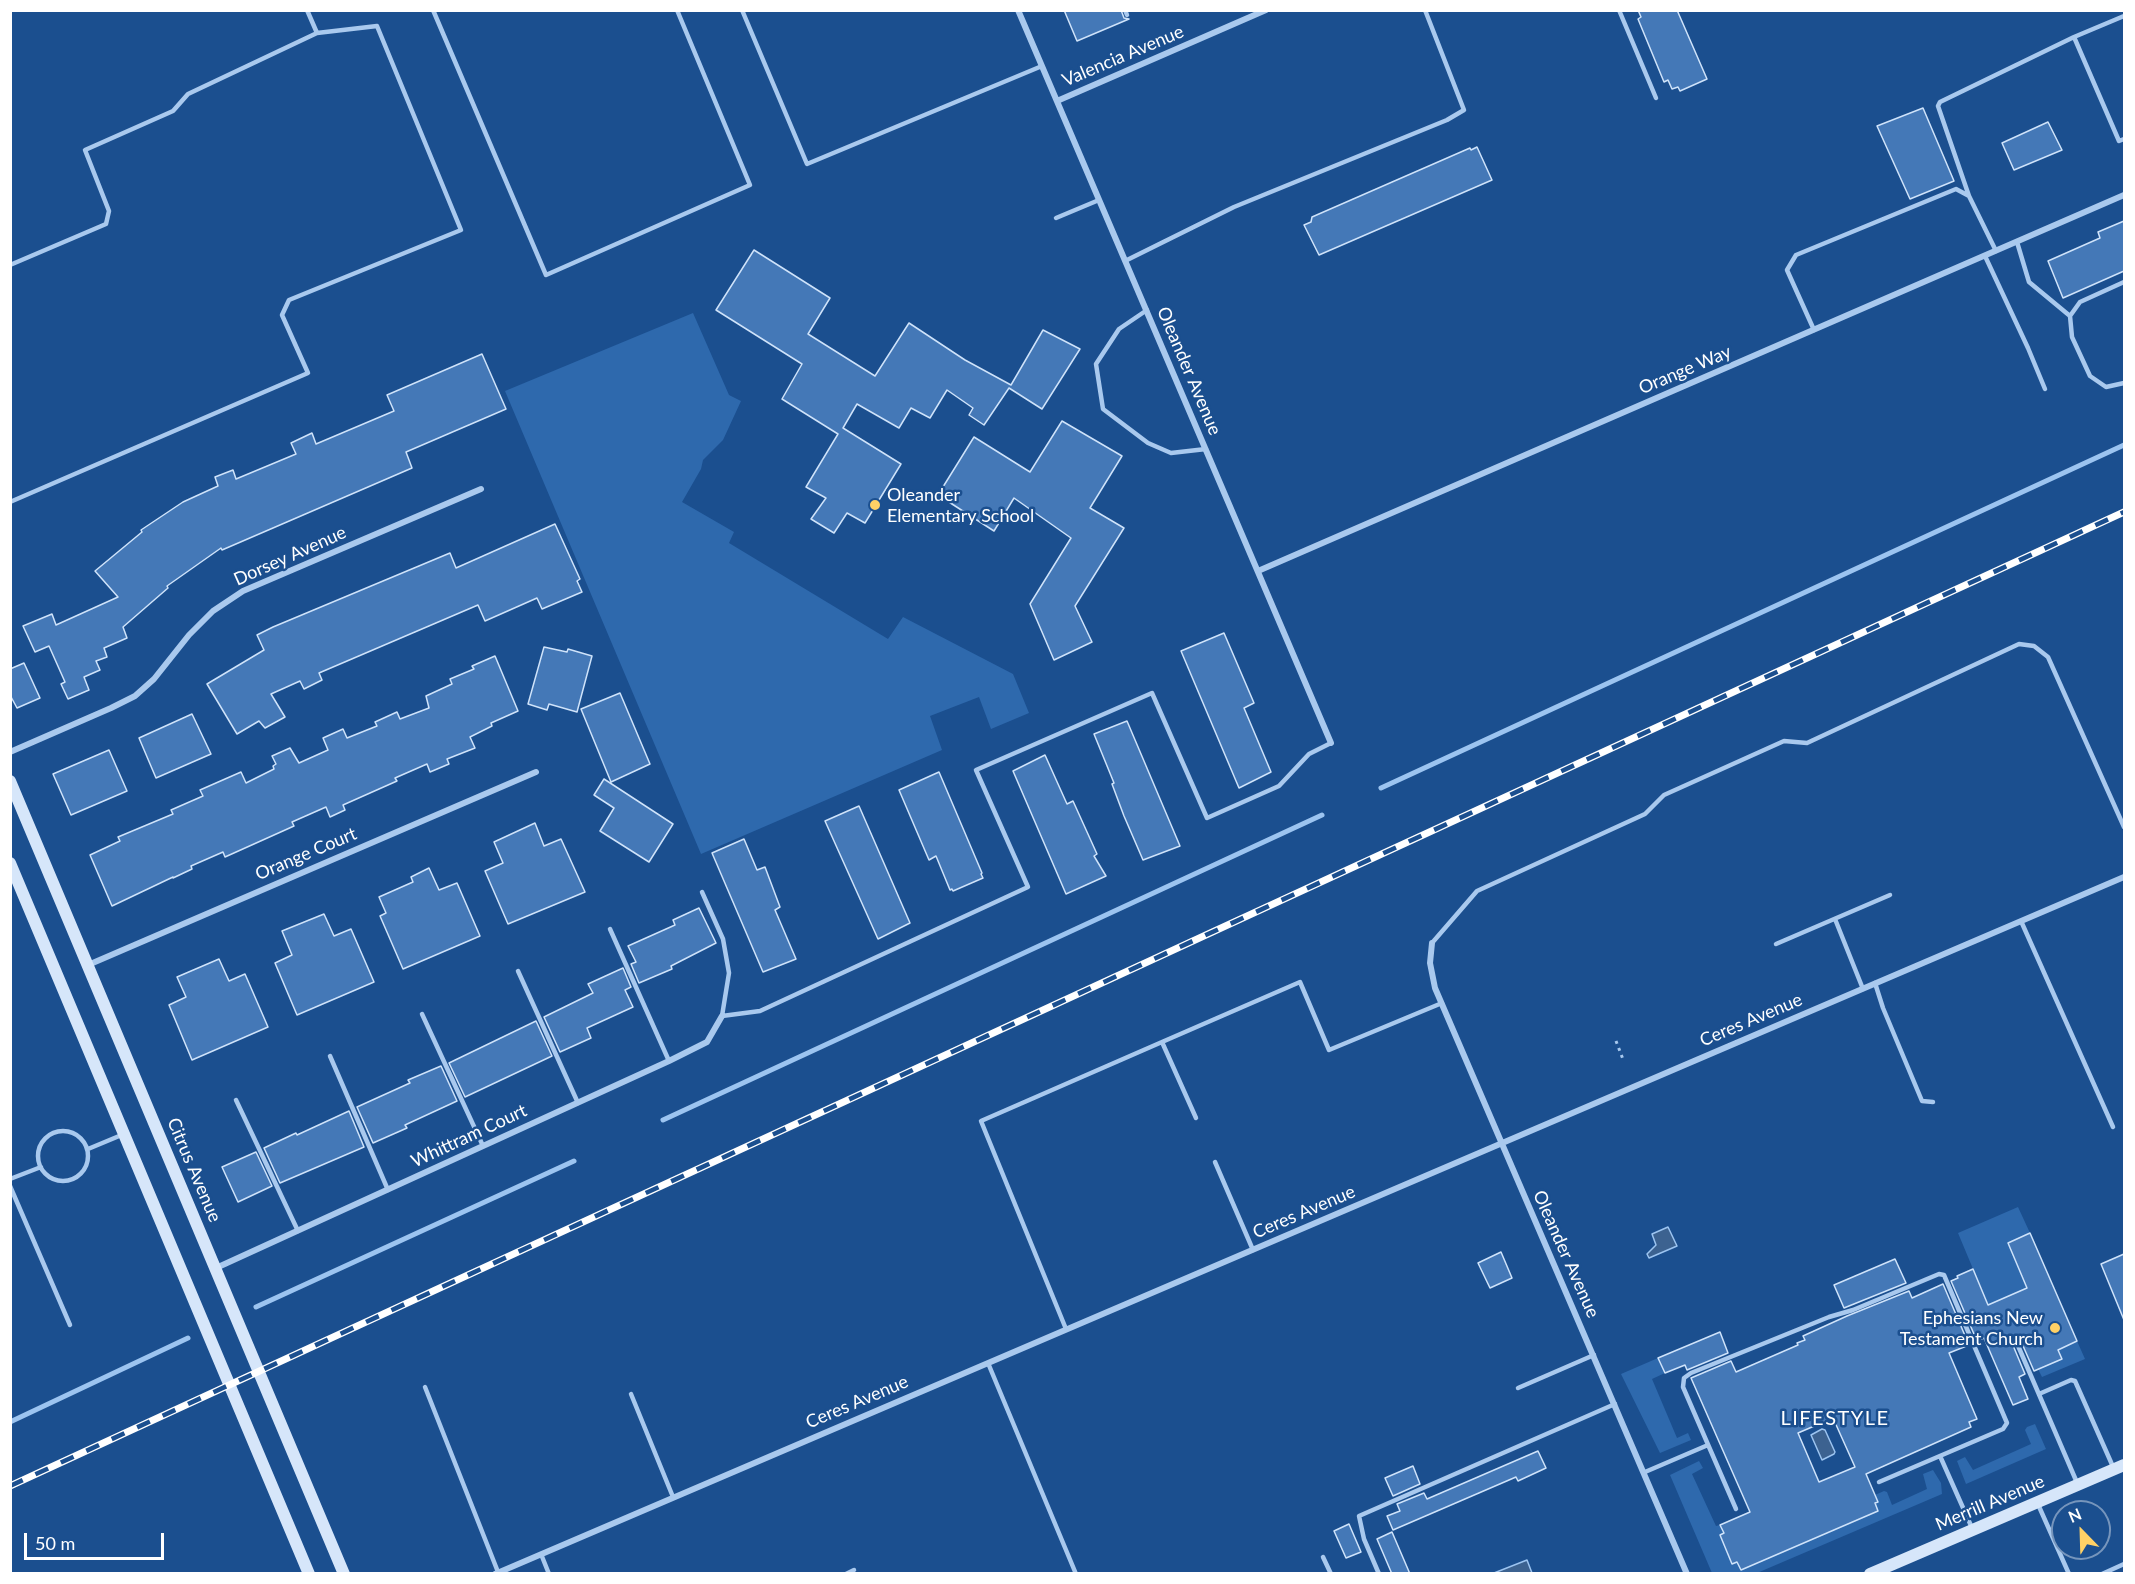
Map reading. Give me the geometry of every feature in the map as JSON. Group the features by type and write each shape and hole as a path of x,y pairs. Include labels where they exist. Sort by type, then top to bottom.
{"main road":[{"name":"Citrus Avenue","path":"10,781 344,1574"},
{"path":"10,863 309,1574"},
{"name":"Merrill Avenue","path":"1870,1574 2119,1467"}],"street":[{"name":"Oleander Avenue","path":"1018,10 1331,743"},
{"name":"Valencia Avenue","path":"1057,101 1266,10"},
{"name":"Orange Way","path":"1258,571 2124,195"},
{"name":"Dorsey Avenue","path":"10,752 135,696 154,680 189,635 213,611 243,591 481,489"},
{"name":"Orange Court","path":"88,965 536,772"},
{"name":"Ceres Avenue","path":"496,1573 2124,877"},
{"name":"Oleander Avenue","path":"1432,943 1430,963 1435,988 1688,1574"},
{"name":"Whittram Court","path":"216,1268 669,1061 707,1042 722,1016"}],"lane":[{"path":"307,10 317,33"},
{"path":"434,10 546,275 750,185 677,10"},
{"path":"742,10 807,164 1042,66"},
{"path":"1125,261 1234,207 1372,152 1447,120 1464,110 1425,10"},
{"path":"1620,10 1656,98"},
{"path":"1996,251 1969,196 1938,106 1940,102 2074,37 2124,16"},
{"path":"10,265 106,224 109,211 85,150 173,111 188,94 317,33 377,26 461,230 289,300 282,315 308,373 10,502"},
{"path":"2074,37 2119,141 2124,139"},
{"path":"1814,330 1787,270 1796,255 1956,189 1969,196"},
{"path":"1056,218 1100,200"},
{"path":"2017,242 2029,282 2070,316"},
{"path":"1985,256 2028,348 2044,389"},
{"path":"2124,282 2080,302 2070,316 2072,337 2090,376 2106,387 2124,383"},
{"path":"1147,310 1119,329 1096,364 1103,409 1148,443 1171,453 1206,448"},
{"path":"1432,943 1477,891 1645,814 1664,795 1784,741 1807,742 2019,644 2034,646 2048,657 2124,827"},
{"path":"702,892 723,939 729,973 722,1016 760,1011 1028,886 976,770 1152,693 1207,818 1279,786 1309,754 1331,743"},
{"path":"1776,944 1890,895"},
{"path":"1835,919 1863,989"},
{"path":"2021,921 2113,1127"},
{"path":"610,929 669,1061"},
{"path":"518,971 578,1103"},
{"path":"1066,1329 981,1121 1300,982 1329,1050 1442,1003"},
{"path":"1875,983 1883,1008 1922,1101 1933,1102"},
{"path":"422,1014 483,1146"},
{"path":"1162,1042 1196,1118"},
{"path":"330,1056 388,1190"},
{"path":"236,1100 298,1231"},
{"path":"57,1132 73,1133 88,1149 87,1166 75,1179 64,1182 53,1179 40,1167 38,1157 41,1146 47,1137 57,1132"},
{"path":"88,1149 124,1133"},
{"path":"1215,1162 1253,1250"},
{"path":"10,1179 40,1167"},
{"path":"10,1186 70,1325"},
{"path":"1736,1509 1683,1387 1684,1378 1691,1373 1829,1317 1853,1310 1939,1274 1944,1275 2007,1424 2003,1429 1880,1482"},
{"path":"2016,1341 2078,1485"},
{"path":"1518,1388 1594,1355"},
{"path":"988,1363 1076,1574"},
{"path":"2039,1394 2071,1380 2075,1381 2119,1467"},
{"path":"425,1387 496,1573"},
{"path":"631,1394 674,1497"},
{"path":"1379,1574 1364,1539 1359,1516 1615,1404"},
{"path":"1645,1472 1708,1445"},
{"path":"1940,1456 1973,1529"},
{"path":"2037,1502 2069,1574"},
{"path":"541,1554 549,1574"},
{"path":"1323,1557 1330,1574"},
{"path":"2102,1574 2124,1564"},
{"path":"846,1574 854,1570"}],"path":[{"path":"1616,1041 1624,1062"}],"shaded area":[{"path":"693,313 729,395 741,401 723,440 703,460 701,469 682,502 734,532 729,543 888,639 903,617 1013,674 1029,713 991,729 979,697 930,716 942,750 701,854 505,391"},
{"path":"2018,1207 2030,1233 2008,1243 2027,1288 2014,1294 2053,1322 2004,1343 1958,1233"},
{"path":"1668,1227 1677,1246 1649,1258 1647,1254 1656,1245 1652,1234"},
{"path":"2077,1341 2085,1359 2042,1377 2038,1369 2058,1350"},
{"path":"1658,1358 1665,1373 1652,1379 1677,1438 1688,1433 1691,1440 1660,1453 1621,1374"},
{"path":"2035,1424 2046,1449 1966,1484 1957,1461 1965,1457 1973,1470 2031,1444 2025,1430"},
{"path":"1822,1429 1825,1430 1835,1452 1822,1460 1811,1435"},
{"path":"1699,1461 1703,1468 1692,1474 1716,1526 1720,1525 1724,1533 1720,1535 1732,1564 1737,1562 1741,1570 1878,1511 1875,1503 1878,1501 1875,1495 1884,1491 1887,1492 1892,1505 1927,1489 1923,1474 1933,1470 1941,1483 1942,1494 1757,1573 1712,1573 1670,1475"},
{"path":"1527,1560 1532,1573 1494,1573"}],"building":[{"path":"1064,10 1121,10 1124,18 1129,19 1077,41"},
{"path":"1638,10 1677,10 1707,79 1680,91 1678,87 1672,89 1668,80 1664,82 1638,19 1641,17"},
{"path":"1923,108 1954,181 1910,199 1877,126"},
{"path":"2048,122 2062,150 2014,170 2002,143"},
{"path":"1477,147 1492,180 1319,255 1304,225 1311,222 1312,217 1470,148 1471,150"},
{"path":"2124,221 2124,271 2063,298 2048,261 2100,238 2098,232"},
{"path":"754,250 830,298 808,334 875,376 909,323 965,360 1011,385 1043,330 1080,349 1042,409 1009,388 984,425 969,415 973,408 947,390 930,418 911,408 899,428 857,404 843,428 901,464 865,523 847,513 834,533 811,519 826,498 806,487 838,434 782,399 802,364 716,310"},
{"path":"482,354 506,409 406,452 412,468 222,550 221,548 167,586 168,588 123,627 127,638 104,648 107,657 96,661 100,670 84,677 89,690 68,699 61,684 65,682 49,646 35,652 23,626 52,614 56,625 118,597 95,571 142,532 141,530 183,502 218,486 215,477 233,470 236,479 296,454 291,443 312,433 316,444 394,411 387,395"},
{"path":"1062,421 1122,456 1090,508 1124,528 1075,606 1092,642 1054,660 1030,604 1071,538 1014,498 994,531 938,495 974,437 1030,472"},
{"path":"555,524 580,579 577,581 582,592 542,609 537,598 485,621 478,605 319,673 322,680 304,689 300,681 271,694 285,717 265,728 259,721 237,734 207,684 264,650 257,635 273,627 450,553 456,568"},
{"path":"1224,633 1254,703 1244,708 1271,772 1239,788 1181,651"},
{"path":"544,647 567,652 568,649 592,656 577,712 549,704 547,710 528,704"},
{"path":"495,656 518,711 491,723 492,726 470,737 475,748 447,759 449,764 430,772 427,764 395,778 397,781 343,805 345,810 330,817 326,807 292,822 294,826 225,857 223,852 191,866 192,869 112,906 90,855 120,841 118,837 173,814 171,810 203,796 200,790 241,772 246,783 274,769 273,766 276,764 272,756 290,748 299,763 328,750 323,738 343,729 347,738 377,726 375,722 397,712 400,719 429,708 426,696 452,684 450,679 474,669 472,666"},
{"path":"24,663 40,698 17,708 10,695 10,669"},
{"path":"620,693 650,764 611,782 581,709"},
{"path":"192,714 211,754 156,778 139,738"},
{"path":"1127,721 1180,846 1143,860 1094,734"},
{"path":"109,750 127,791 71,815 53,774"},
{"path":"1045,755 1067,804 1073,801 1097,854 1094,856 1106,876 1066,894 1013,771"},
{"path":"939,772 983,878 953,891 950,890 936,856 929,860 899,790"},
{"path":"604,779 673,824 649,862 600,831 614,808 594,795"},
{"path":"859,806 910,923 878,939 825,821"},
{"path":"535,823 544,846 561,839 585,892 508,924 485,871 503,863 494,842"},
{"path":"744,839 757,870 765,867 780,907 775,910 796,959 763,972 712,853"},
{"path":"429,868 439,890 457,883 480,936 403,969 380,916 386,913 379,897 413,882 411,877"},
{"path":"699,908 716,943 671,966 672,969 639,983 631,964 636,962 628,946 675,925 673,920"},
{"path":"324,914 334,936 351,929 374,982 297,1015 275,963 292,955 282,931"},
{"path":"219,959 229,981 245,974 268,1027 192,1060 169,1005 186,997 177,977"},
{"path":"623,968 631,987 625,990 633,1007 587,1028 591,1038 560,1052 544,1017 593,993 588,984"},
{"path":"536,1021 552,1056 465,1097 449,1063"},
{"path":"441,1066 457,1101 373,1143 357,1107 410,1083 408,1080"},
{"path":"349,1111 364,1147 280,1183 264,1148"},
{"path":"256,1152 272,1186 238,1202 222,1167"},
{"path":"2030,1233 2077,1341 2058,1350 2062,1359 2034,1371 2020,1339 2013,1338 2012,1343 2025,1374 2019,1377 2028,1399 2013,1405 1984,1338 1977,1341 1951,1281 1973,1269 1988,1305 2027,1288 2008,1243"},
{"path":"1501,1252 1512,1278 1490,1288 1478,1263"},
{"path":"2124,1254 2124,1320 2101,1264"},
{"path":"1895,1259 1906,1283 1844,1308 1834,1285"},
{"path":"1943,1284 1969,1345 1949,1353 1977,1419 1969,1422 1971,1427 1866,1474 1878,1502 1875,1503 1878,1511 1741,1570 1737,1562 1732,1564 1720,1535 1724,1533 1720,1525 1750,1512 1691,1378 1731,1361 1736,1372 1798,1345 1797,1343 1805,1340 1803,1336 1847,1316 1909,1291 1912,1298","holes":["1833,1418 1855,1467 1819,1482 1798,1433"]},
{"path":"1720,1332 1728,1353 1687,1370 1685,1365 1665,1373 1658,1358"},
{"path":"1538,1451 1546,1468 1518,1481 1516,1477 1393,1530 1387,1516 1400,1511 1397,1504 1424,1493 1427,1499"},
{"path":"1413,1466 1420,1484 1393,1496 1385,1478"},
{"path":"1349,1524 1361,1552 1346,1558 1334,1531"},
{"path":"1392,1532 1410,1574 1392,1574 1377,1539"}],"waterway":[{"path":"1381,788 2124,445"},
{"path":"663,1120 1322,815"},
{"path":"256,1307 574,1161"},
{"path":"10,1422 188,1338"}],"railway":[{"path":"10,1486 2124,512"}],"place":[{"name":"Oleander Elementary School","path":"875,505"},
{"name":"Ephesians New Testament Church","path":"2055,1328"}],"district":[{"name":"LIFESTYLE","path":"1835,1419"}]}
